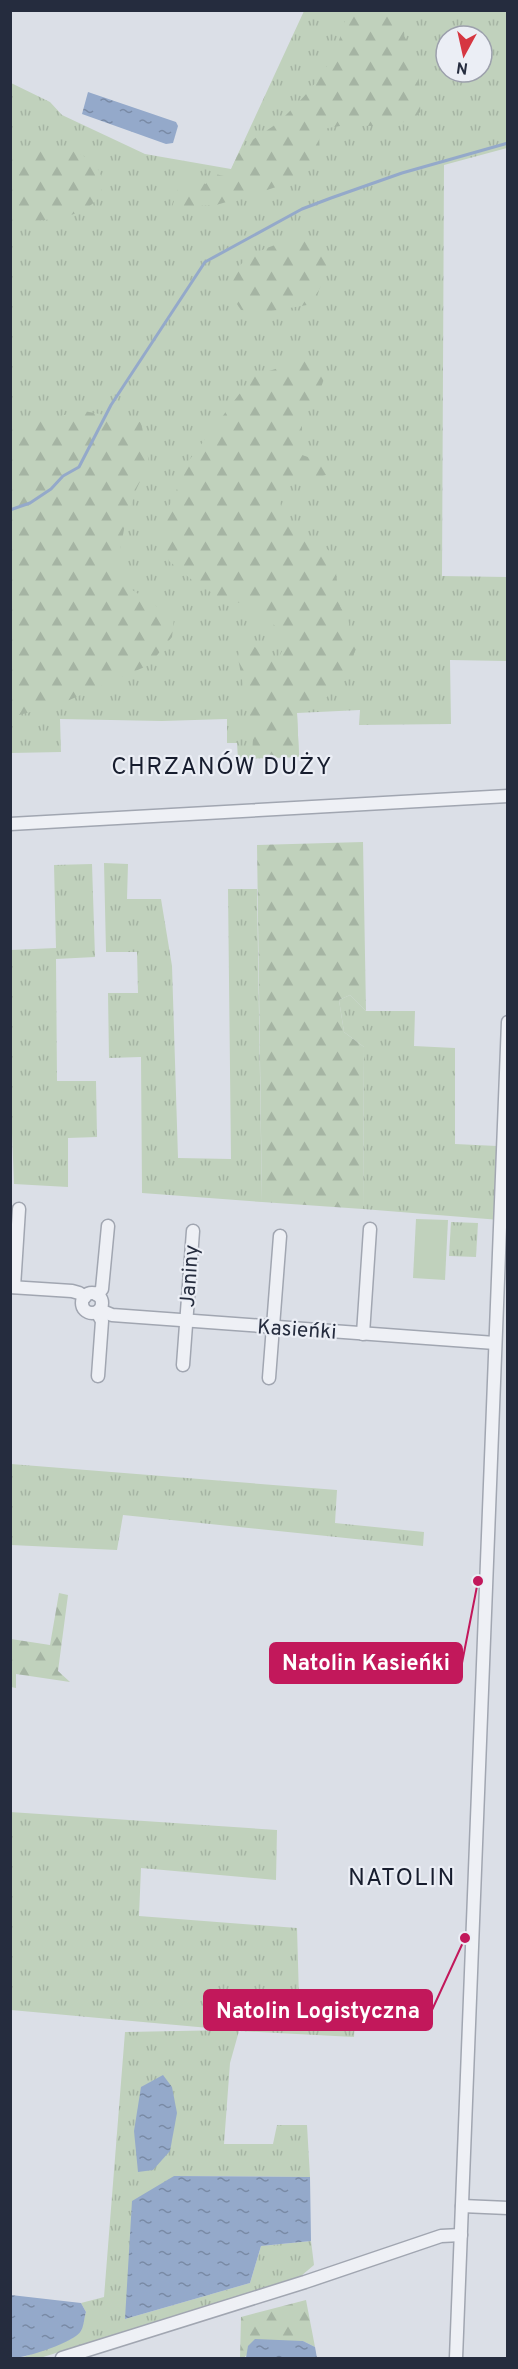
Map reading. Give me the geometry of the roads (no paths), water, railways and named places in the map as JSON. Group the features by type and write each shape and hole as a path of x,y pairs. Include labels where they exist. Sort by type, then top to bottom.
{"street":[{"path":"10,824 507,796"},
{"path":"456,2358 507,1022"},
{"path":"20,1209 12,1287 72,1291 91,1296 102,1302 99,1311 102,1321 98,1376"},
{"path":"99,1311 88,1313 83,1309 82,1300 102,1289 108,1226"},
{"path":"363,1334 370,1229"},
{"name":"Janiny","path":"183,1365 193,1231"},
{"path":"269,1378 280,1236"},
{"name":"Kasieńki","path":"99,1311 112,1316 495,1343"},
{"path":"462,2206 507,2208"},
{"path":"62,2358 305,2282 441,2236 461,2235"}],"water":[{"path":"88,92 176,122 178,126 173,143 166,144 82,114"},
{"path":"163,2075 172,2087 177,2113 170,2151 153,2170 138,2172 134,2131 141,2087"},
{"path":"174,2176 310,2177 311,2241 261,2246 250,2283 125,2319 132,2201"},
{"path":"11,2295 81,2303 86,2312 83,2327 77,2335 49,2349 11,2358"},
{"path":"255,2339 303,2341 315,2347 317,2358 246,2358 248,2346"}],"waterway":[{"path":"10,510 30,503 51,489 63,476 79,467 111,405 205,262 302,209 402,173 508,143"}],"place":[{"name":"Natolin Kasieńki","path":"478,1581"},
{"name":"Natolin Logistyczna","path":"465,1938"}],"district":[{"name":"CHRZANÓW DUŻY","path":"222,766"},
{"name":"NATOLIN","path":"402,1877"}]}
